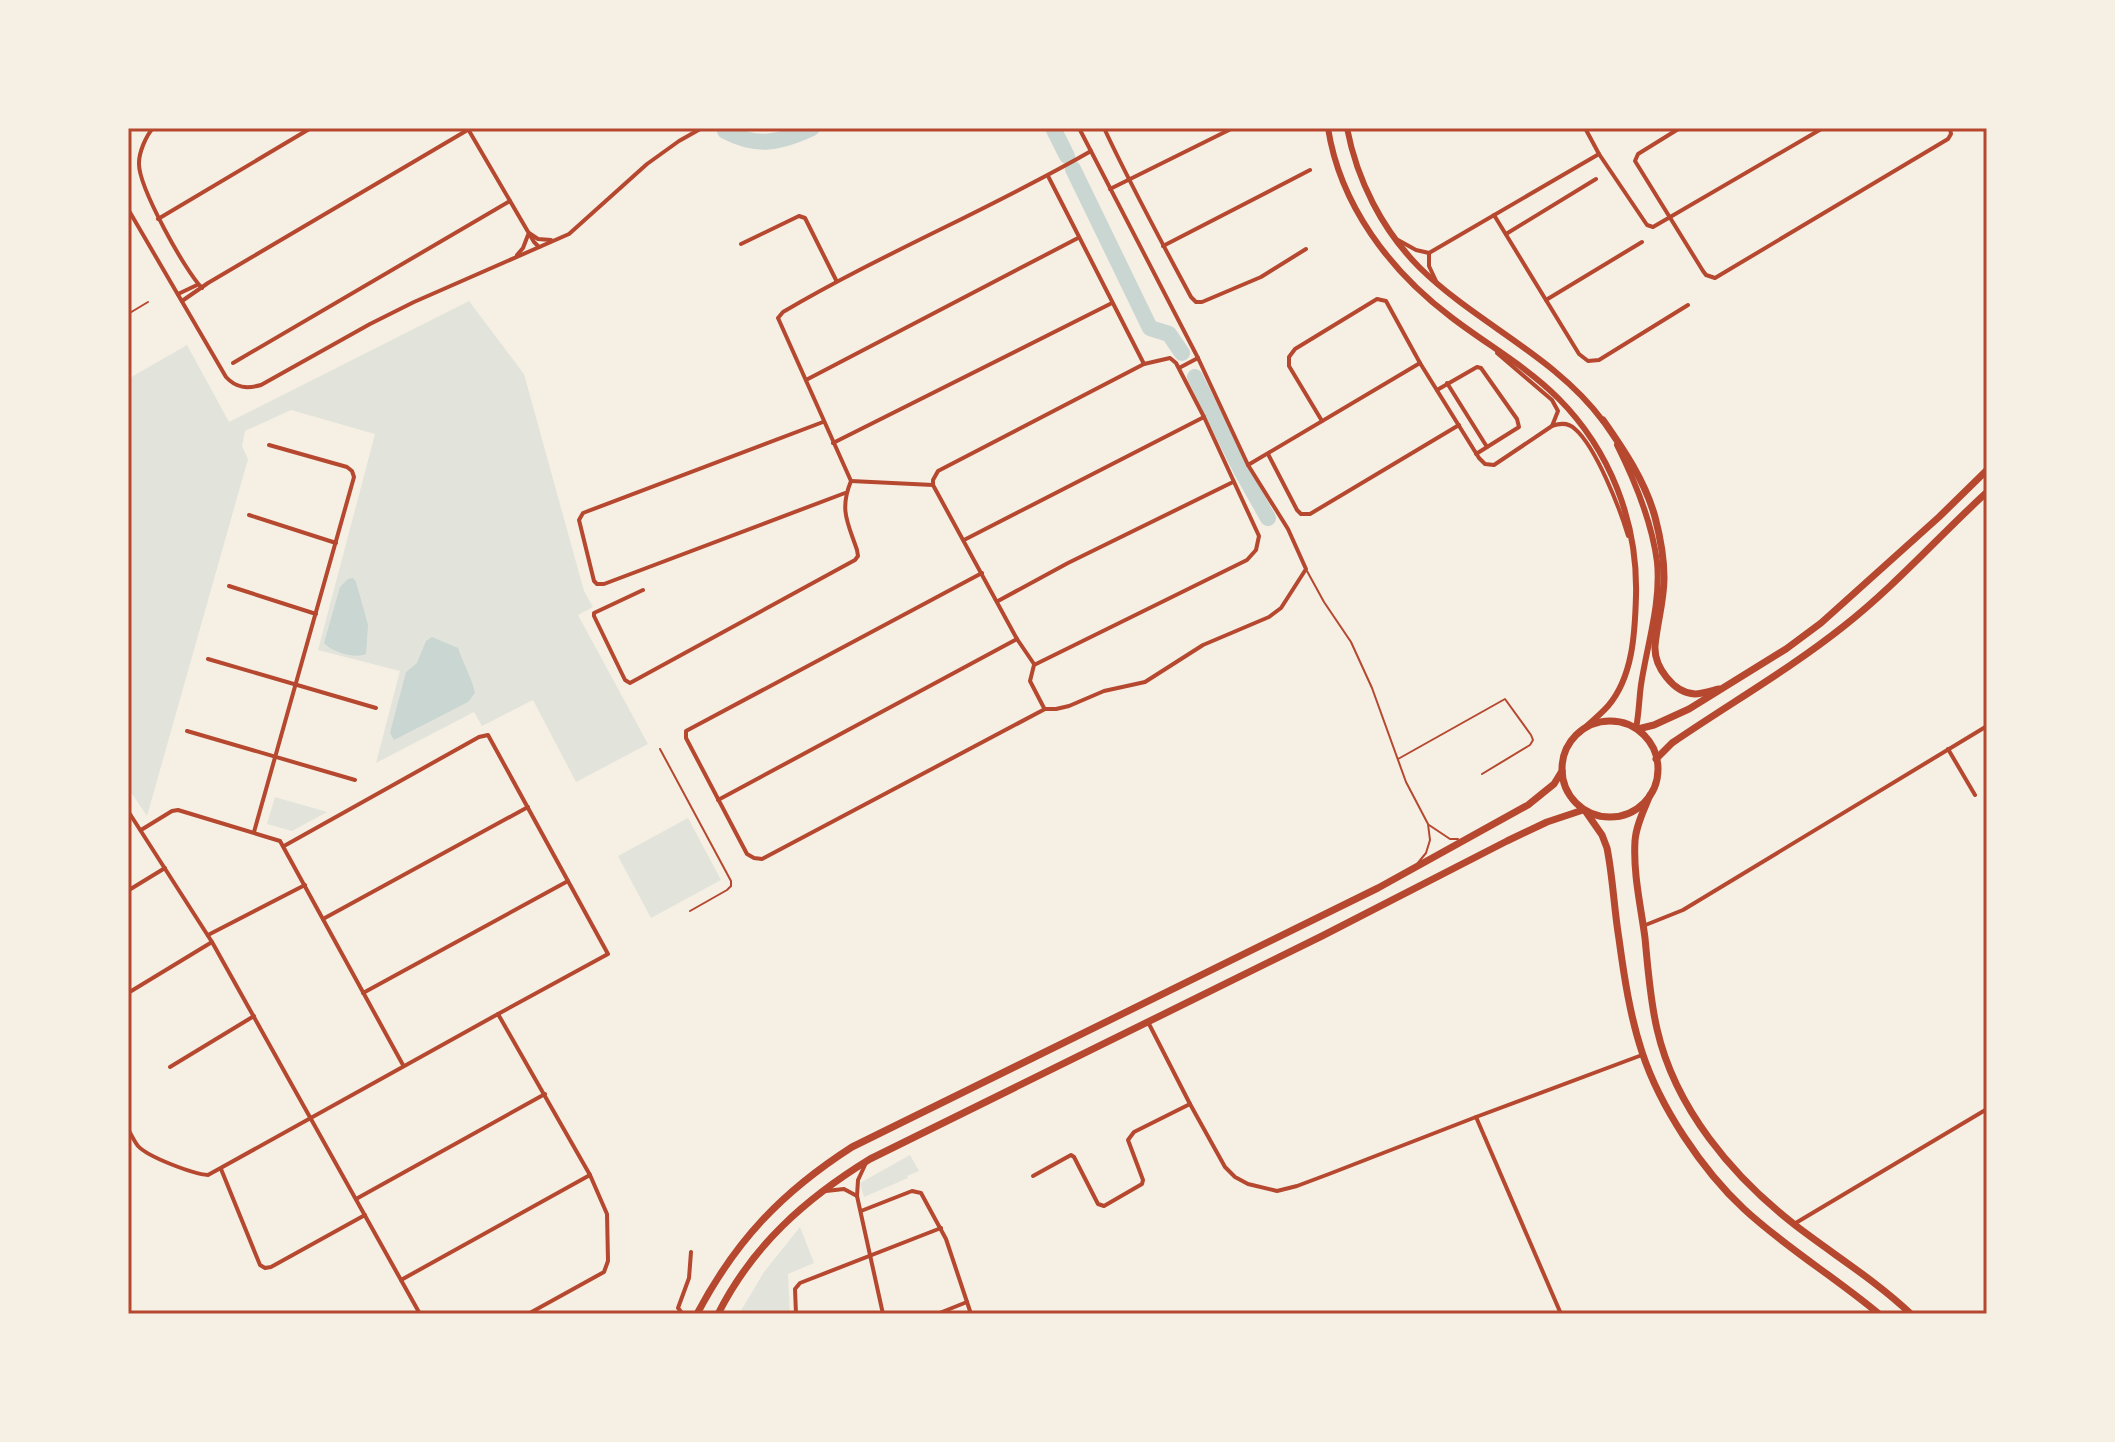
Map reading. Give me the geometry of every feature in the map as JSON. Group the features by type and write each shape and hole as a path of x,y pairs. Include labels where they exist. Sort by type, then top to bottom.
{"main road":[{"path":"1328,128 1339,175 1377,242 1420,291 1449,316 1557,397 1581,423 1610,471 1630,528 1636,582 1634,641 1626,670 1610,704 1570,742 1563,756 1562,771 1564,785 1571,798 1585,811 1607,848 1618,938 1642,1055 1678,1127 1729,1193 1779,1239 1879,1314"},
{"path":"1347,128 1362,183 1395,238 1421,269 1582,395 1628,456 1655,516 1664,579 1655,650 1663,671 1670,682 1686,692 1694,694 1725,688"},
{"path":"1603,420 1635,483 1653,540 1657,565 1655,605 1637,729"},
{"path":"1637,729 1679,714 1786,649 1840,607 1987,470"},
{"path":"1656,759 1672,743 1796,662 1844,626 1987,492"},
{"path":"1581,731 1594,724 1621,723 1637,729 1652,747 1656,759 1657,778 1635,839 1649,984 1666,1059 1701,1127 1758,1193 1911,1314"},
{"path":"697,1314 726,1265 763,1218 825,1164 852,1147 1378,888 1528,805 1554,784 1562,771"},
{"path":"718,1314 754,1257 796,1211 817,1193 870,1159 1547,822 1585,811 1614,817 1640,806 1650,795"}],"street":[{"path":"153,128 148,134 139,164 153,210 200,286"},
{"path":"158,219 311,128"},
{"path":"128,209 226,377 239,386 254,387 414,302 557,240 579,226 647,164 702,128"},
{"path":"982,573 686,731 686,738 747,854 762,859 1045,709 1069,706 1104,691 1145,682 1203,645 1269,617 1281,608 1306,569 1288,529 1248,465 1198,358 1079,128"},
{"path":"1104,128 1128,180 1196,302 1261,277 1306,249"},
{"path":"1110,189 1233,128"},
{"path":"1585,128 1599,154 1650,227 1670,219 1823,128"},
{"path":"1680,128 1638,154 1636,164 1703,271 1711,278 1720,277 1948,139 1950,131"},
{"path":"178,294 208,283 470,129 528,233 540,247"},
{"path":"643,590 594,613 625,680 630,683 855,560 857,550 844,513 851,481 778,318 836,280 1048,176 1091,151"},
{"path":"1395,238 1416,250 1429,253 1599,154"},
{"path":"1163,246 1310,170"},
{"path":"1048,176 1144,364"},
{"path":"1506,234 1596,179"},
{"path":"233,363 510,201"},
{"path":"1494,215 1579,354 1588,361 1599,360 1688,305"},
{"path":"741,244 799,216 805,218 836,280"},
{"path":"528,233 538,239 557,240"},
{"path":"514,259 523,248 528,233"},
{"path":"806,380 1078,238"},
{"path":"1546,300 1642,242"},
{"path":"1429,253 1429,266 1436,281"},
{"path":"182,301 200,286"},
{"path":"1322,421 1289,366 1289,357 1295,349 1377,299 1386,301 1420,363 1485,464 1494,465 1552,426 1562,423 1576,429 1603,471 1621,512 1634,558"},
{"path":"833,443 1112,303"},
{"path":"1480,338 1552,400 1558,411 1552,426"},
{"path":"1034,665 1247,560 1256,550 1259,536 1204,417 1179,368 1170,358 1144,364 938,471 933,485 1034,665 1030,681 1045,709"},
{"path":"1179,368 1198,358"},
{"path":"1248,465 1420,363"},
{"path":"1437,390 1471,369 1481,368 1517,419 1519,427 1476,454"},
{"path":"1447,383 1487,447"},
{"path":"964,540 1204,417"},
{"path":"823,422 580,516 594,581 604,584 847,492"},
{"path":"1268,454 1297,510 1301,514 1310,514 1459,425"},
{"path":"254,832 354,477 347,467 269,445"},
{"path":"851,481 933,485"},
{"path":"998,601 1233,482"},
{"path":"249,515 336,543"},
{"path":"229,586 316,614"},
{"path":"718,800 1017,639"},
{"path":"208,659 376,708"},
{"path":"1643,926 1683,910 1987,726"},
{"path":"187,731 355,780"},
{"path":"128,1129 147,1153 196,1174 208,1175 608,954 488,735 479,737 284,846"},
{"path":"1948,749 1975,795"},
{"path":"323,919 528,806"},
{"path":"141,830 178,810 277,838 403,1065"},
{"path":"128,811 208,935 420,1314"},
{"path":"129,890 165,868"},
{"path":"363,993 568,880"},
{"path":"208,935 305,885"},
{"path":"128,993 212,942"},
{"path":"498,1014 590,1175 607,1214 607,1267 604,1272 528,1314"},
{"path":"170,1067 254,1016"},
{"path":"1148,1022 1219,1158 1235,1177 1248,1184 1277,1191 1642,1055"},
{"path":"356,1199 545,1094"},
{"path":"1033,1176 1071,1155 1098,1204 1104,1206 1142,1184 1128,1140 1130,1136 1190,1104"},
{"path":"1794,1224 1987,1109"},
{"path":"1476,1117 1561,1314"},
{"path":"870,1159 858,1180 857,1196 883,1314"},
{"path":"221,1169 260,1265 265,1268 365,1215"},
{"path":"401,1280 590,1175"},
{"path":"817,1193 844,1189 857,1196"},
{"path":"861,1211 912,1191 923,1195 941,1228 971,1314"},
{"path":"796,1314 796,1285 941,1228"},
{"path":"683,1314 678,1308 689,1278 691,1252"},
{"path":"937,1314 967,1302"}],"lane":[{"path":"128,314 148,302"},
{"path":"1306,569 1351,642 1372,688 1397,759 1428,824 1430,840 1426,853 1413,867"},
{"path":"1397,759 1505,699 1533,740 1530,745 1482,774"},
{"path":"660,749 731,881 727,890 690,911"},
{"path":"1428,824 1450,839 1464,840"}],"shaded area":[{"path":"469,301 524,374 584,591 593,607 578,615 648,744 576,782 533,700 482,726 474,712 376,763 400,671 318,650 375,434 291,410 245,431 242,446 248,459 147,816 128,788 128,379 187,345 229,422"},
{"path":"353,578 368,625 366,654 356,656 344,654 324,643 340,587"},
{"path":"432,637 458,648 475,693 468,702 394,740 390,733 406,672 417,663 426,641"},
{"path":"275,797 327,812 292,831 267,824"},
{"path":"688,818 721,880 651,918 618,856"},
{"path":"910,1155 919,1171 864,1197 860,1183"},
{"path":"800,1227 814,1263 788,1274 790,1314 739,1314 764,1272"}],"waterway":[{"path":"725,131 748,140 768,142 812,128"},
{"path":"1053,128 1067,156"},
{"path":"1073,169 1150,328 1169,334 1182,353"},
{"path":"1195,377 1268,518"}]}
